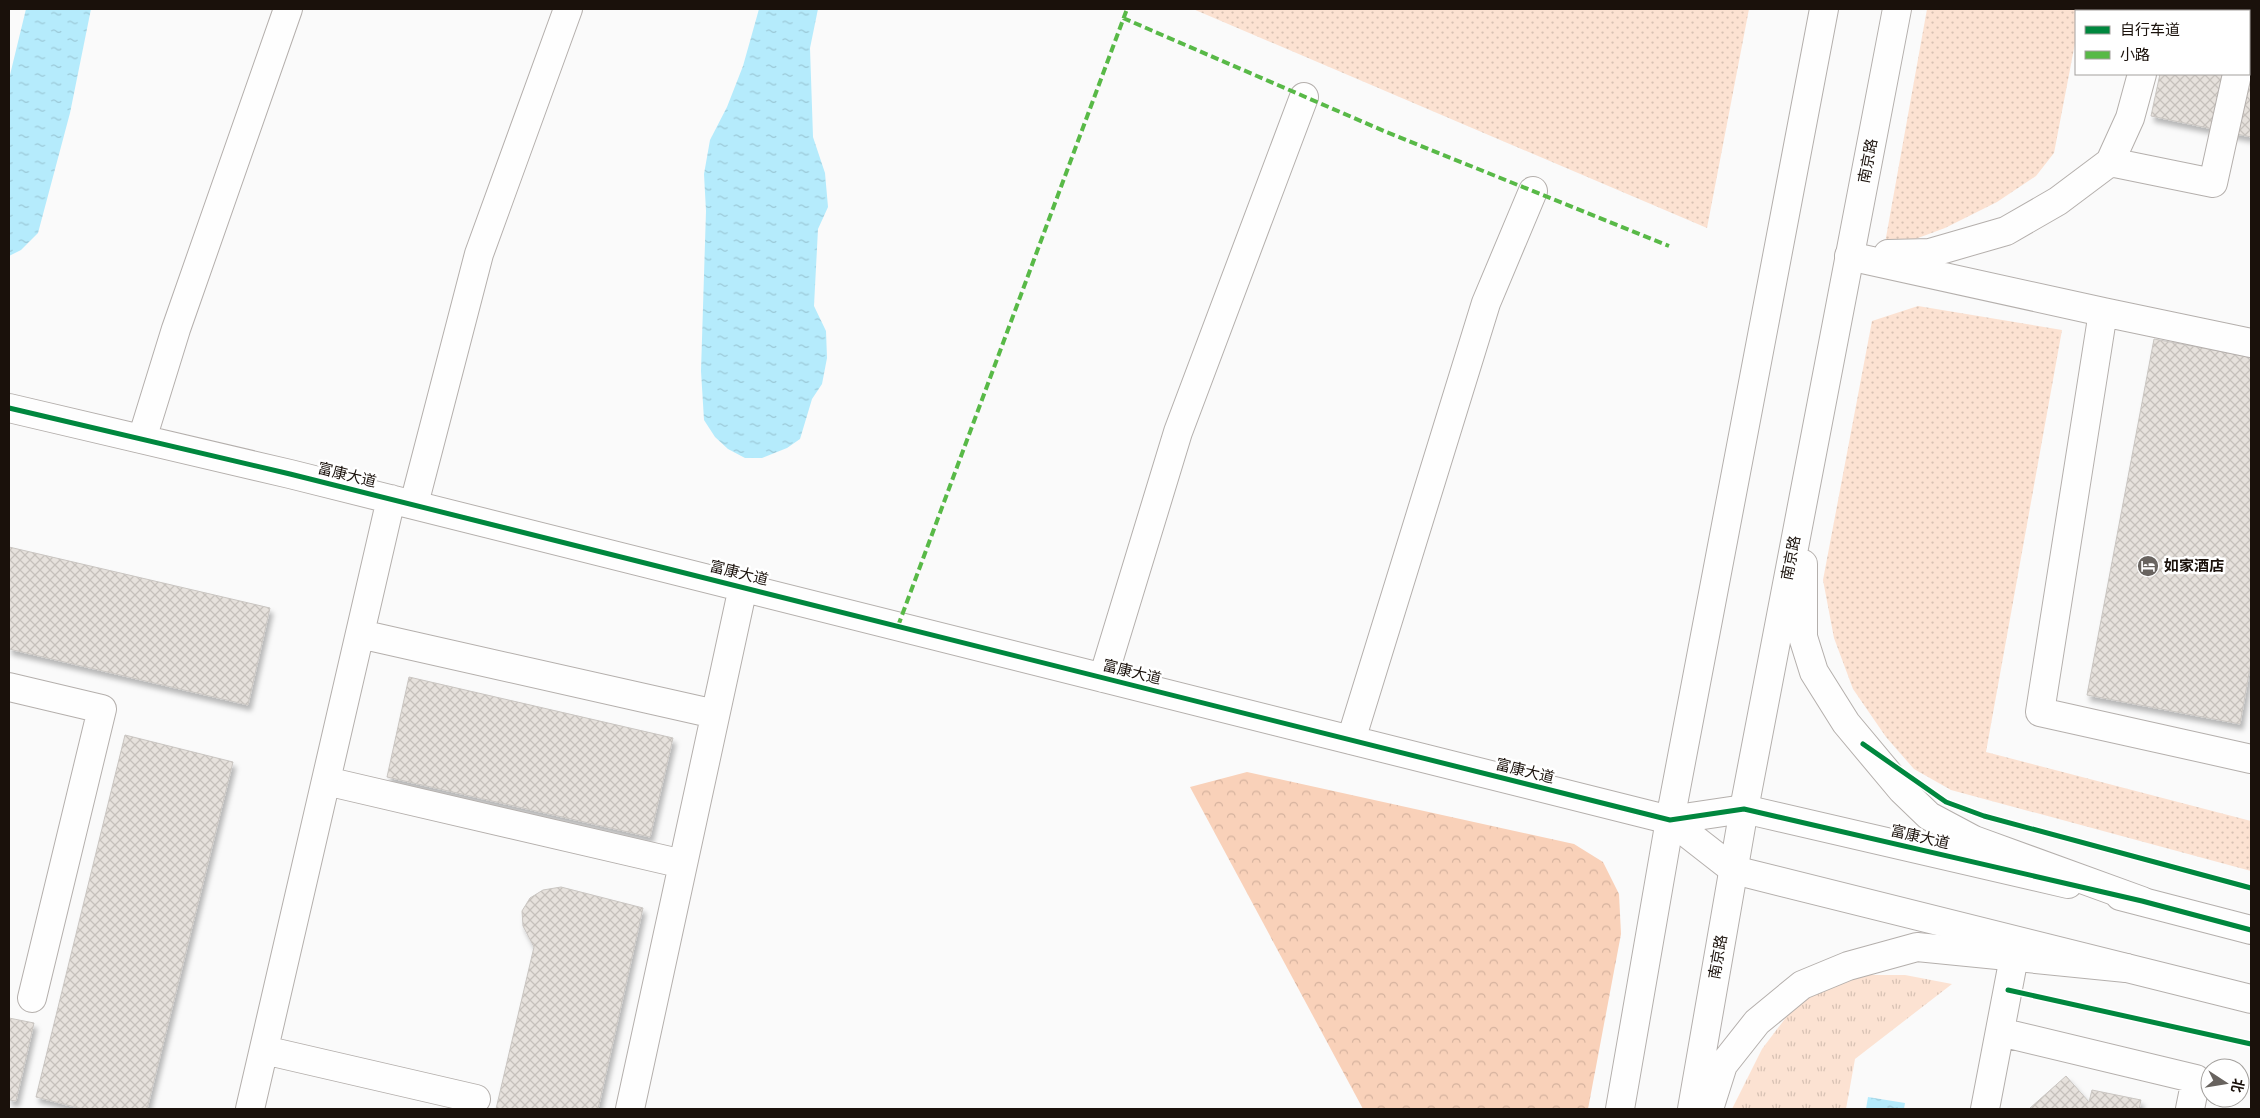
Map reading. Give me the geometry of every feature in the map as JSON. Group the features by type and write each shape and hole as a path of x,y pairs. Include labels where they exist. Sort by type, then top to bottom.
{"street":[{"path":"142,439 176,330 288,9"},
{"path":"250,1109 360,634 479,254 568,9"},
{"path":"1620,1109 1670,820 1824,9"},
{"name":"南京路","path":"1692,1109 1744,809 1897,9"},
{"path":"1849,256 1930,253 2006,230 2058,201 2110,162 2130,118 2142,75"},
{"path":"2110,162 2213,184 2237,75"},
{"path":"1103,678 1178,432 1304,97"},
{"path":"1352,740 1486,303 1533,191"},
{"path":"1849,256 2251,343"},
{"path":"2103,312 2040,712 2251,759"},
{"name":"富康大道","path":"9,408 402,502 1670,820 1744,809 2142,901 2251,930"},
{"path":"1803,499 1803,636 1814,672 1846,723 1874,759 1929,816 1974,840 2142,901"},
{"path":"630,1109 743,587"},
{"path":"360,634 715,714"},
{"path":"9,687 102,709 32,998"},
{"path":"326,780 683,864"},
{"name":"富康大道","path":"1670,820 1734,870 2251,999"},
{"path":"1709,1109 1723,1065 1757,1022 1802,985 1848,966 1917,947 2126,968"},
{"path":"1985,1109 2014,957"},
{"path":"2000,1032 2196,1079 2190,1109"},
{"path":"264,1050 476,1099"}],"green space":[{"path":"1193,9 1749,9 1707,228"},
{"path":"1927,9 2082,9 2075,10 2075,43 2054,153 2036,176 1997,202 1945,228 1910,241 1885,243"},
{"path":"1918,306 2062,330 1986,752 2251,821 2251,871 1951,790 1914,769 1886,737 1853,689 1834,638 1823,580 1872,321"},
{"path":"1247,772 1574,844 1603,862 1619,894 1621,934 1588,1109 1363,1109 1190,787"},
{"path":"1863,975 1905,975 1952,984 1855,1059 1846,1109 1732,1109 1762,1049 1797,1003 1826,987"}],"water":[{"path":"26,9 91,9 70,113 38,233 21,250 9,256 9,79"},
{"path":"759,9 818,9 810,48 813,137 825,173 828,207 818,229 814,306 826,331 827,358 822,384 812,399 800,439 787,448 762,458 745,458 728,449 715,437 704,420 701,371 706,211 704,174 710,140 727,107 743,66"},
{"path":"1868,1097 1905,1103 1904,1109 1866,1109"}],"building":[{"path":"2251,9 2251,137 2151,116 2160,75 2250,75 2250,10 2173,10"},
{"path":"2154,339 2251,357 2251,662 2240,724 2087,695"},
{"path":"9,547 270,608 248,705 9,649"},
{"path":"409,677 673,738 650,837 387,777"},
{"path":"125,735 233,762 147,1109 83,1109 36,1097"},
{"path":"561,887 643,908 598,1109 496,1109 534,947 523,926 522,911 530,898 543,890"},
{"path":"9,1018 34,1023 16,1101 9,1100"},
{"path":"2066,1076 2089,1102 2092,1090 2141,1100 2139,1109 2029,1109"}],"marked path":[{"path":"898,626 1127,9"},
{"path":"1123,18 1384,131 1669,246"}],"cycle path":[{"path":"9,408 290,474 1670,820 1744,809 2142,901 2251,930"},
{"path":"1863,744 1946,802 1984,816 2251,888"},
{"path":"2008,990 2251,1044"}],"place":[{"name":"如家酒店","path":"2148,566"}]}
